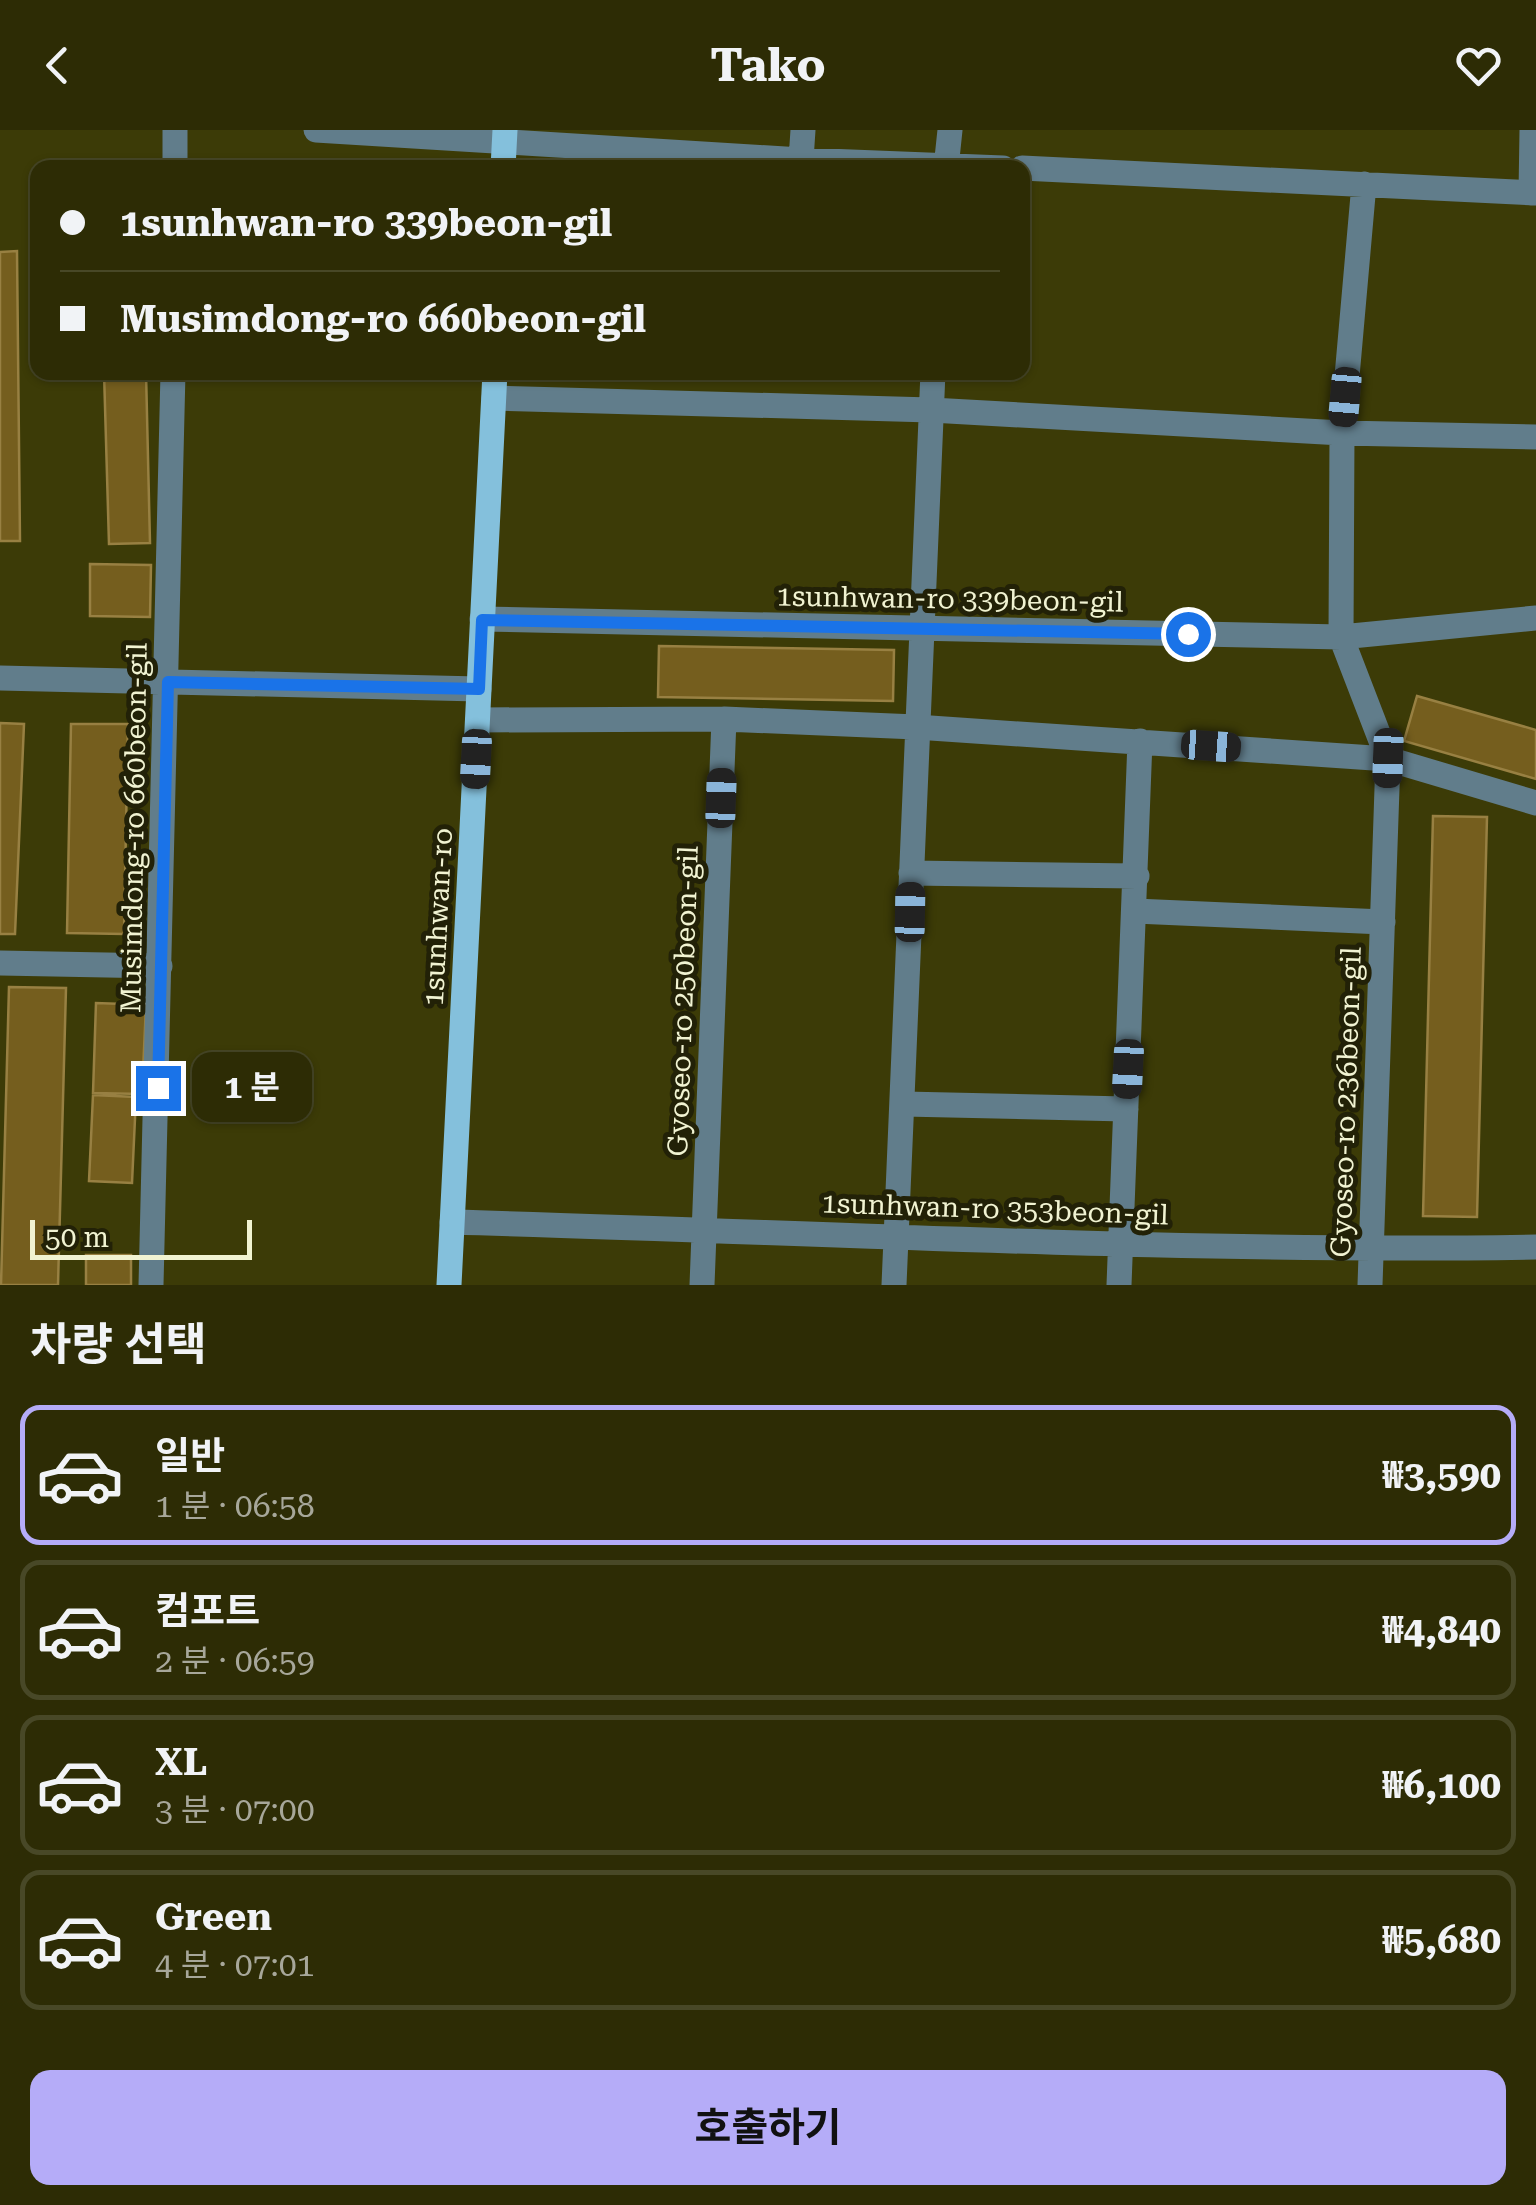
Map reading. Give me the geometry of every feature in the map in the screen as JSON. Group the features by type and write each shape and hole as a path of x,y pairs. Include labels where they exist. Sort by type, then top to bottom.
{"main road":[{"name":"1sunhwan-ro","path":"449,1285 494,385"}],"street":[{"path":"175,130 175,160"},
{"path":"316,130 504,146 801,160 803,130"},
{"path":"947,160 950,130"},
{"path":"1030,168 1534,193 1532,130"},
{"path":"1364,184 1342,432 1341,637 1388,758"},
{"name":"Musimdong-ro 660beon-gil","path":"151,1285 168,682 172,380"},
{"path":"894,1285 933,380"},
{"path":"494,385 1342,432 1536,437"},
{"name":"1sunhwan-ro 339beon-gil","path":"482,620 1341,637 1536,618"},
{"path":"0,678 479,689"},
{"path":"478,720 724,720 916,728 1388,758 1536,804"},
{"name":"Gyoseo-ro 250beon-gil","path":"702,1285 724,720"},
{"path":"1119,1285 1140,741"},
{"name":"Gyoseo-ro 236beon-gil","path":"1370,1285 1388,758"},
{"path":"911,873 1137,876"},
{"name":"Gyoseo-ro 236beon-gil","path":"1135,911 1383,922"},
{"path":"0,963 160,966"},
{"path":"904,1104 1126,1109"},
{"name":"1sunhwan-ro 353beon-gil","path":"452,1222 1370,1250 1536,1247"}],"building":[{"path":"17,251 20,541 0,541 0,252"},
{"path":"104,380 146,380 150,543 109,544"},
{"path":"90,564 151,565 150,617 90,616"},
{"path":"659,646 894,650 893,701 658,697"},
{"path":"1417,696 1536,730 1536,779 1404,741"},
{"path":"0,723 24,724 15,934 0,934"},
{"path":"71,724 128,724 124,934 67,933"},
{"path":"1433,816 1487,817 1477,1217 1423,1216"},
{"path":"125,984 146,1005 142,1094 93,1093 96,1003 124,1004"},
{"path":"9,987 66,988 58,1285 1,1285"},
{"path":"93,1095 136,1097 132,1183 89,1181"},
{"path":"86,1255 131,1255 131,1285 86,1285"}],"route":[{"path":"158,1088 168,682 479,689 482,620 1188,634"}]}
